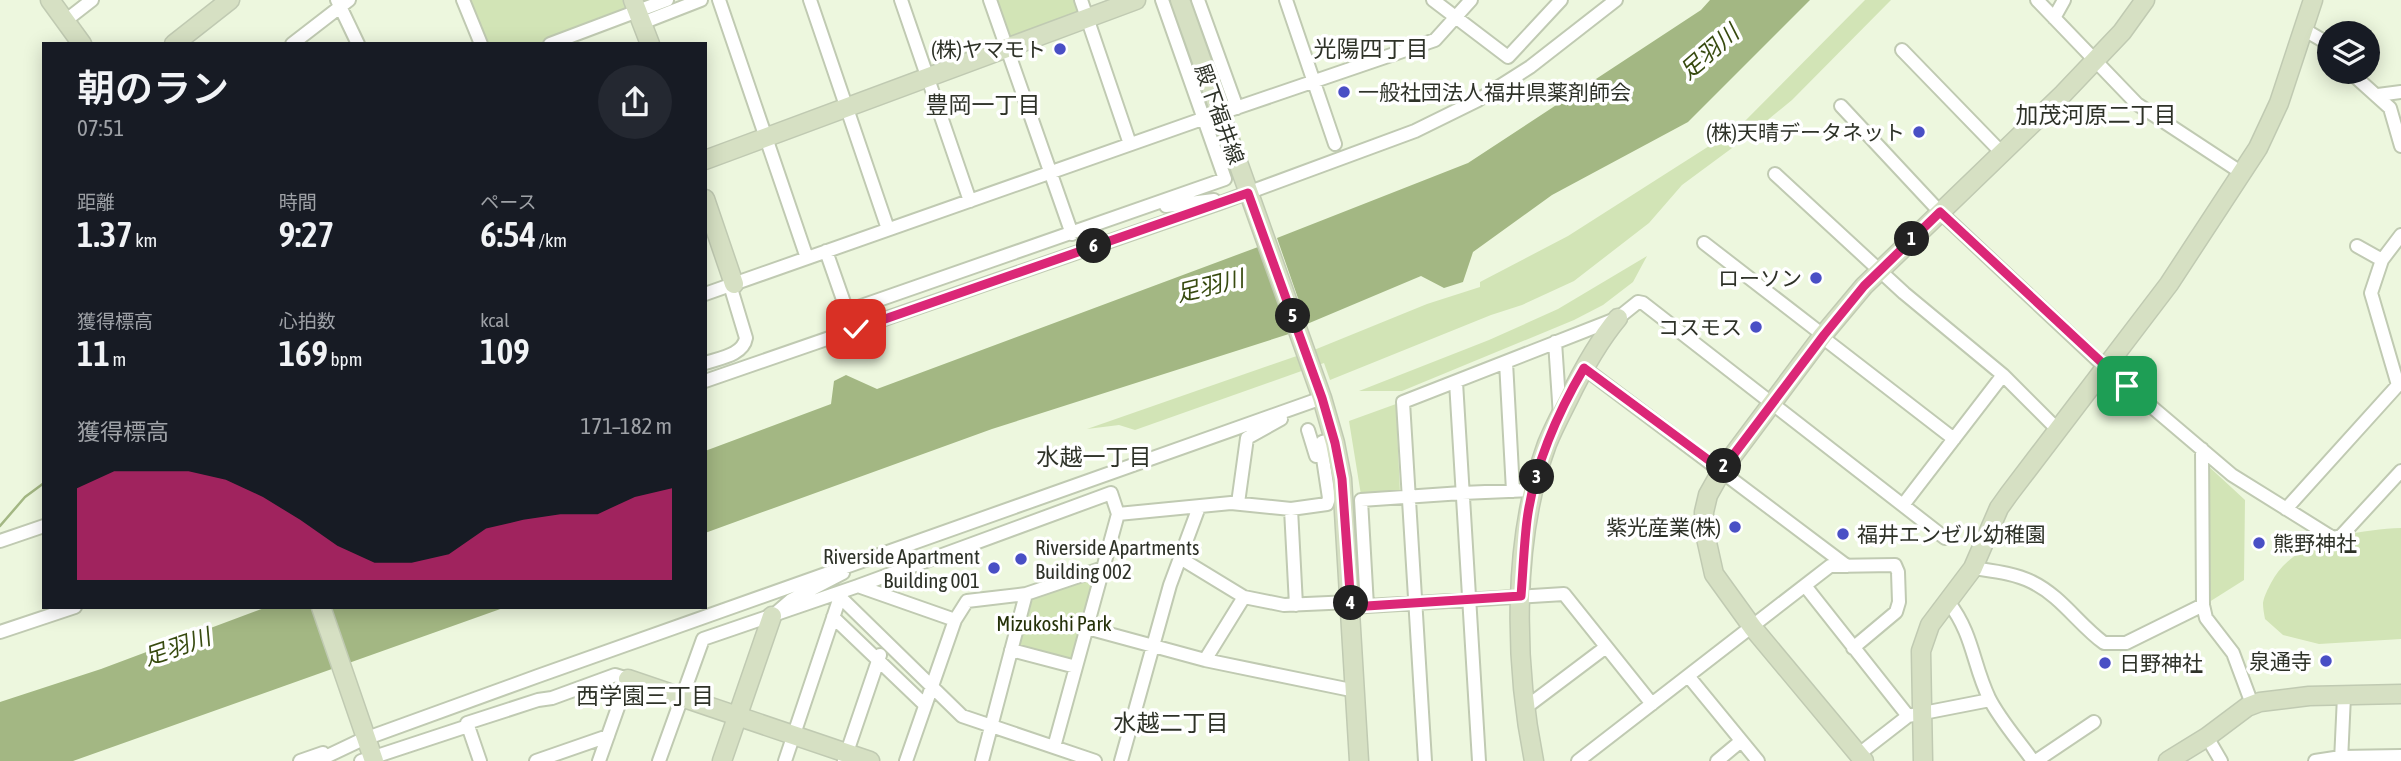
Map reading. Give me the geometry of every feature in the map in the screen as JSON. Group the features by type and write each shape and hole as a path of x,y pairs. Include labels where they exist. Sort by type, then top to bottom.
{"street":[{"path":"50,0 81,42"},
{"path":"65,21 92,0"},
{"path":"177,42 230,0"},
{"path":"463,0 480,42"},
{"path":"555,42 667,0"},
{"path":"638,11 701,0"},
{"path":"719,0 807,258"},
{"path":"810,0 888,229"},
{"path":"901,0 970,201"},
{"path":"990,0 1072,234"},
{"path":"1081,0 1130,144"},
{"path":"707,159 1136,0"},
{"path":"826,251 847,311 1225,179 1162,0"},
{"name":"殿下福井線","path":"1180,0 1322,398 1334,439 1342,479 1356,605 1359,761"},
{"path":"1198,0 1235,108 1435,40 1471,0"},
{"path":"1286,0 1335,144"},
{"path":"1433,0 1508,57 1561,0"},
{"path":"707,380 1220,203 1416,131 1478,100 1530,67 1616,0"},
{"path":"2037,0 2137,104 2242,173"},
{"path":"2054,18 2064,0"},
{"path":"1990,700 1915,715 1857,759 1718,582 1711,569 1706,548 1704,512 1711,489 1722,470 1823,336 1878,271 2095,61 2122,32 2145,0"},
{"path":"1923,761 1915,715 1921,651 1930,625 1973,568 1999,508 2169,284 2242,173 2270,124 2313,0"},
{"path":"294,42 342,2 357,42"},
{"path":"638,11 649,42"},
{"path":"2303,29 2317,37"},
{"path":"1902,50 2002,153"},
{"path":"2365,84 2390,108 2401,146"},
{"path":"2378,95 2401,92"},
{"path":"1841,106 1940,212 2106,368 2232,475 2328,536 2341,536 2401,471"},
{"path":"707,293 1205,118"},
{"path":"1775,174 1878,271 2003,375 2058,430"},
{"path":"1153,205 1166,206 1209,200 1220,203"},
{"path":"707,206 746,338 740,351 707,362"},
{"path":"2286,509 2398,385 2371,293 2382,261 2401,235"},
{"path":"1704,243 1954,439"},
{"path":"2357,246 2382,261"},
{"path":"1534,761 1522,681 1521,596 1527,520 1533,490 1548,441 1584,368 1618,318 1638,302 1643,303 1945,538"},
{"path":"1425,761 1403,402 1618,318"},
{"path":"1555,342 1560,416"},
{"path":"1506,362 1513,491"},
{"path":"1584,368 1847,566"},
{"path":"1903,505 2003,375"},
{"path":"1456,382 1479,761"},
{"path":"317,761 366,737 1322,398"},
{"path":"1238,503 1247,438 1285,417 1297,406"},
{"path":"1308,430 1316,455 1323,505"},
{"path":"1118,514 1238,503 1291,509 1323,505 1329,502 1329,498 1321,444 1334,439"},
{"path":"2202,449 2203,605 2206,618 2233,653 2252,704"},
{"path":"1356,605 1361,500 1462,492 1533,490"},
{"path":"659,761 703,639 839,596 858,586 1111,493 1118,514 1054,747"},
{"path":"1121,761 1170,584 1199,507"},
{"path":"1291,509 1296,605"},
{"path":"0,541 42,527"},
{"path":"1180,558 1244,597 1284,605 1415,603 1564,594 1651,704"},
{"path":"722,761 772,616 791,600 840,575 860,560"},
{"path":"1578,761 1830,566 1895,565 1898,572 1899,602 1896,612 1853,648"},
{"path":"906,761 955,620 967,601 1026,594 1104,568"},
{"path":"1973,568 2018,576 2034,582 2054,596 2104,643 2126,643 2203,605"},
{"path":"858,586 955,620"},
{"path":"1805,587 1853,648 1915,715"},
{"path":"982,761 1026,594"},
{"path":"785,761 839,596"},
{"path":"839,596 962,716 1095,761"},
{"path":"1205,660 1244,597"},
{"path":"1949,603 1967,631 1990,700 2035,761 2094,722"},
{"path":"0,632 69,609"},
{"path":"322,609 366,737 383,757 468,726"},
{"path":"833,617 925,705"},
{"path":"1087,628 1205,660 1356,691"},
{"path":"846,757 885,641"},
{"path":"1525,708 1606,647"},
{"path":"1011,650 1076,667"},
{"path":"480,761 467,723 552,698 615,675 794,735 846,757 870,761"},
{"path":"1689,677 1758,761"},
{"path":"599,761 628,679"},
{"path":"2168,761 2252,704 2280,699 2401,694"},
{"path":"2341,759 2344,696"},
{"path":"536,761 608,736"},
{"path":"2207,737 2221,761"},
{"path":"1717,761 1741,741"},
{"path":"300,761 330,750 341,749"},
{"path":"2315,761 2401,756"}],"green space":[{"path":"466,0 628,0 634,12 555,42 485,42"},
{"path":"995,0 1077,0 1081,10 1078,15 1009,38"},
{"path":"1865,0 1891,0 1792,100 1682,185 1649,223 1574,281 1522,305 1330,380 1324,363 1135,430 1119,425 1087,429 1314,350 1427,304 1480,287 1480,282 1568,236 1739,127"},
{"path":"1647,256 1633,282 1603,305 1574,320 1402,391 1359,391 1489,340 1558,309"},
{"path":"1396,404 1400,493 1361,495 1349,421"},
{"path":"2205,463 2245,500 2244,580 2206,604"},
{"path":"2401,528 2401,639 2319,644 2283,635 2265,619 2263,603 2267,590 2281,568 2294,556 2310,547 2346,535"},
{"name":"Mizukoshi Park","path":"1089,579 1094,585 1073,663 1017,647 1030,598"}],"water":[{"name":"足羽川","path":"1710,0 1810,0 1688,122 1552,195 1473,252 1463,282 1444,288 1421,276 1307,324 1277,238 1468,163 1701,10"},
{"name":"足羽川","path":"1258,247 1292,333 992,429 707,532 707,450 831,404 834,381 846,375 877,389"},
{"name":"足羽川","path":"262,609 500,609 73,761 0,761 0,702 101,669"}],"waterway":[{"path":"0,526 25,497 42,484"}],"place":[{"name":"(株)ヤマモト","path":"1060,49"},
{"name":"一般社団法人福井県薬剤師会","path":"1344,92"},
{"name":"(株)天晴データネット","path":"1919,132"},
{"name":"ローソン","path":"1816,278"},
{"name":"コスモス","path":"1756,327"},
{"name":"紫光産業(株)","path":"1735,527"},
{"name":"福井エンゼル幼稚園","path":"1843,534"},
{"name":"熊野神社","path":"2259,543"},
{"name":"Riverside Apartments Building 002","path":"1021,559"},
{"name":"Riverside Apartment Building 001","path":"994,568"},
{"name":"泉通寺","path":"2326,661"},
{"name":"日野神社","path":"2105,663"}],"district":[{"name":"光陽四丁目","path":"1371,49"},
{"name":"豊岡一丁目","path":"983,105"},
{"name":"加茂河原二丁目","path":"2096,115"},
{"name":"水越一丁目","path":"1094,457"},
{"name":"西学園三丁目","path":"645,696"},
{"name":"水越二丁目","path":"1171,723"}],"route":[{"path":"856,329 1248,193 1322,398 1335,443 1342,479 1351,607 1521,596 1527,520 1539,469 1548,441 1584,368 1722,470 1864,286 1940,212 2127,386"}]}
